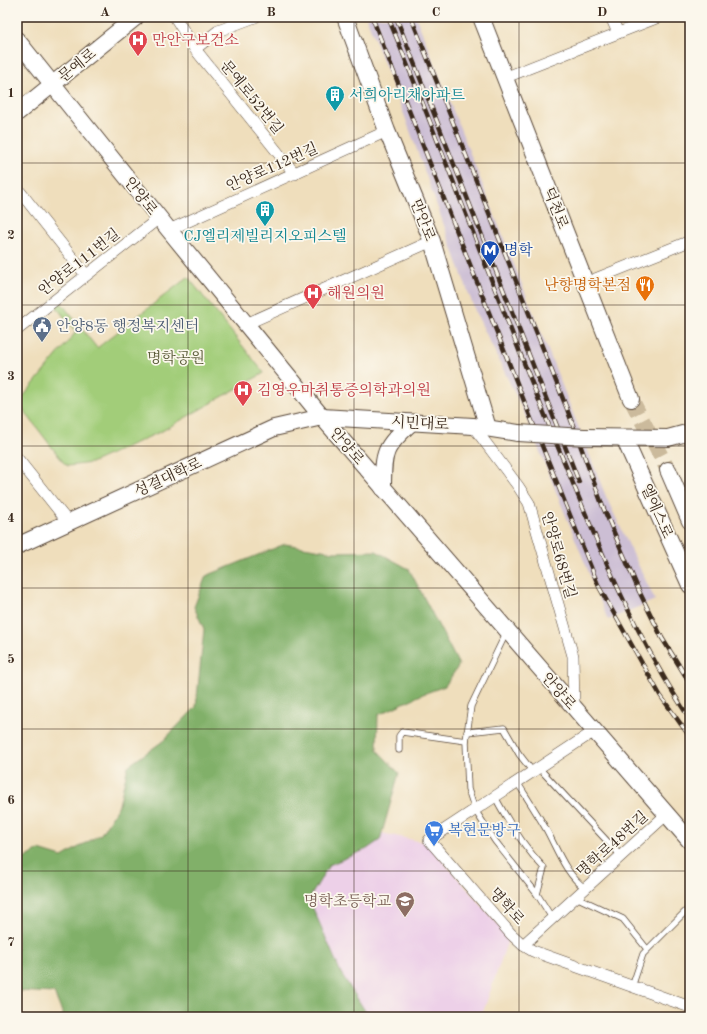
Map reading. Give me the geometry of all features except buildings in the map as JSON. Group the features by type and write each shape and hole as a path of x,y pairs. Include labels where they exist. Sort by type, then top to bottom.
{"street":[{"name":"문예로","path":"17,113 136,17"},
{"name":"문예로52번길","path":"175,17 195,49 295,174"},
{"path":"195,49 218,31 255,17"},
{"name":"만안로","path":"345,17 387,131 432,241 481,427"},
{"name":"덕천로","path":"481,17 631,399"},
{"path":"611,17 618,33"},
{"path":"504,78 659,17"},
{"name":"안양로","path":"17,40 164,224 322,417 574,708 593,732 690,841"},
{"name":"안양로112번길","path":"164,224 295,174 387,131"},
{"path":"17,188 86,275"},
{"name":"안양로111번길","path":"17,330 86,275 164,224"},
{"path":"246,324 432,241"},
{"path":"585,283 690,241"},
{"name":"시민대로","path":"322,417 481,427 518,433 624,438"},
{"name":"성결대학로","path":"17,546 274,428 322,417"},
{"path":"383,488 384,458 386,449 394,438 411,423"},
{"name":"안양로68번길","path":"481,427 529,503 573,656 574,708"},
{"path":"624,438 668,438 690,432"},
{"name":"엘에스로","path":"624,438 690,585"},
{"path":"17,458 68,522"},
{"path":"668,470 690,521"},
{"name":"명학로","path":"593,732 429,840 511,934 523,945 533,951 690,1007"},
{"name":"명학로48번길","path":"523,945 667,814"}],"lane":[{"name":"명학로","path":"507,631 471,706 466,741 468,789 475,810 495,841 536,894 552,918"},
{"path":"467,732 504,728 519,754 621,856"},
{"path":"399,750 399,736 402,732 466,741"},
{"path":"517,782 562,860 580,885 585,888"},
{"name":"명학로","path":"495,797 515,832 530,853 544,868 536,894"},
{"name":"명학로48번길","path":"576,896 623,919 648,950"},
{"path":"632,987 643,954 690,907"}],"shaded area":[{"path":"366,17 416,17 607,499 655,600 608,620 523,410 475,311 405,117"},
{"name":"명학초등학교","path":"382,833 427,843 509,937 483,1012 479,1017 369,1017 341,973 309,900 329,865 367,849 380,840"}],"green space":[{"name":"명학공원","path":"188,277 264,373 162,431 91,463 68,466 64,463 18,403 76,332 54,304 59,300 97,348"},
{"path":"285,544 334,552 376,551 409,569 459,665 445,686 423,694 378,715 377,750 399,773 380,840 367,849 329,865 309,899 341,973 369,1017 64,1017 54,993 17,991 17,863 39,850 62,857 101,834 119,805 128,766 163,741 196,707 204,629 194,607 206,576"}],"tunnel":[{"path":"631,399 668,470"}],"railway":[{"path":"372,17 599,587 660,695 690,737"},
{"path":"388,17 433,128 520,353 606,563 653,658 690,719"},
{"path":"396,17 579,482"},
{"path":"411,17 567,409 603,507 639,591 662,638 690,683"}],"place":[{"name":"만안구보건소","path":"138,57"},
{"name":"서희아리채아파트","path":"335,112"},
{"name":"CJ엘리제빌리지오피스텔","path":"265,227"},
{"name":"명학","path":"490,267"},
{"name":"난향명학본점","path":"645,302"},
{"name":"해원의원","path":"313,310"},
{"name":"안양8동 행정복지센터","path":"42,343"},
{"name":"김영우마취통증의학과의원","path":"243,407"},
{"name":"복현문방구","path":"434,847"},
{"name":"명학초등학교","path":"405,918"}]}
